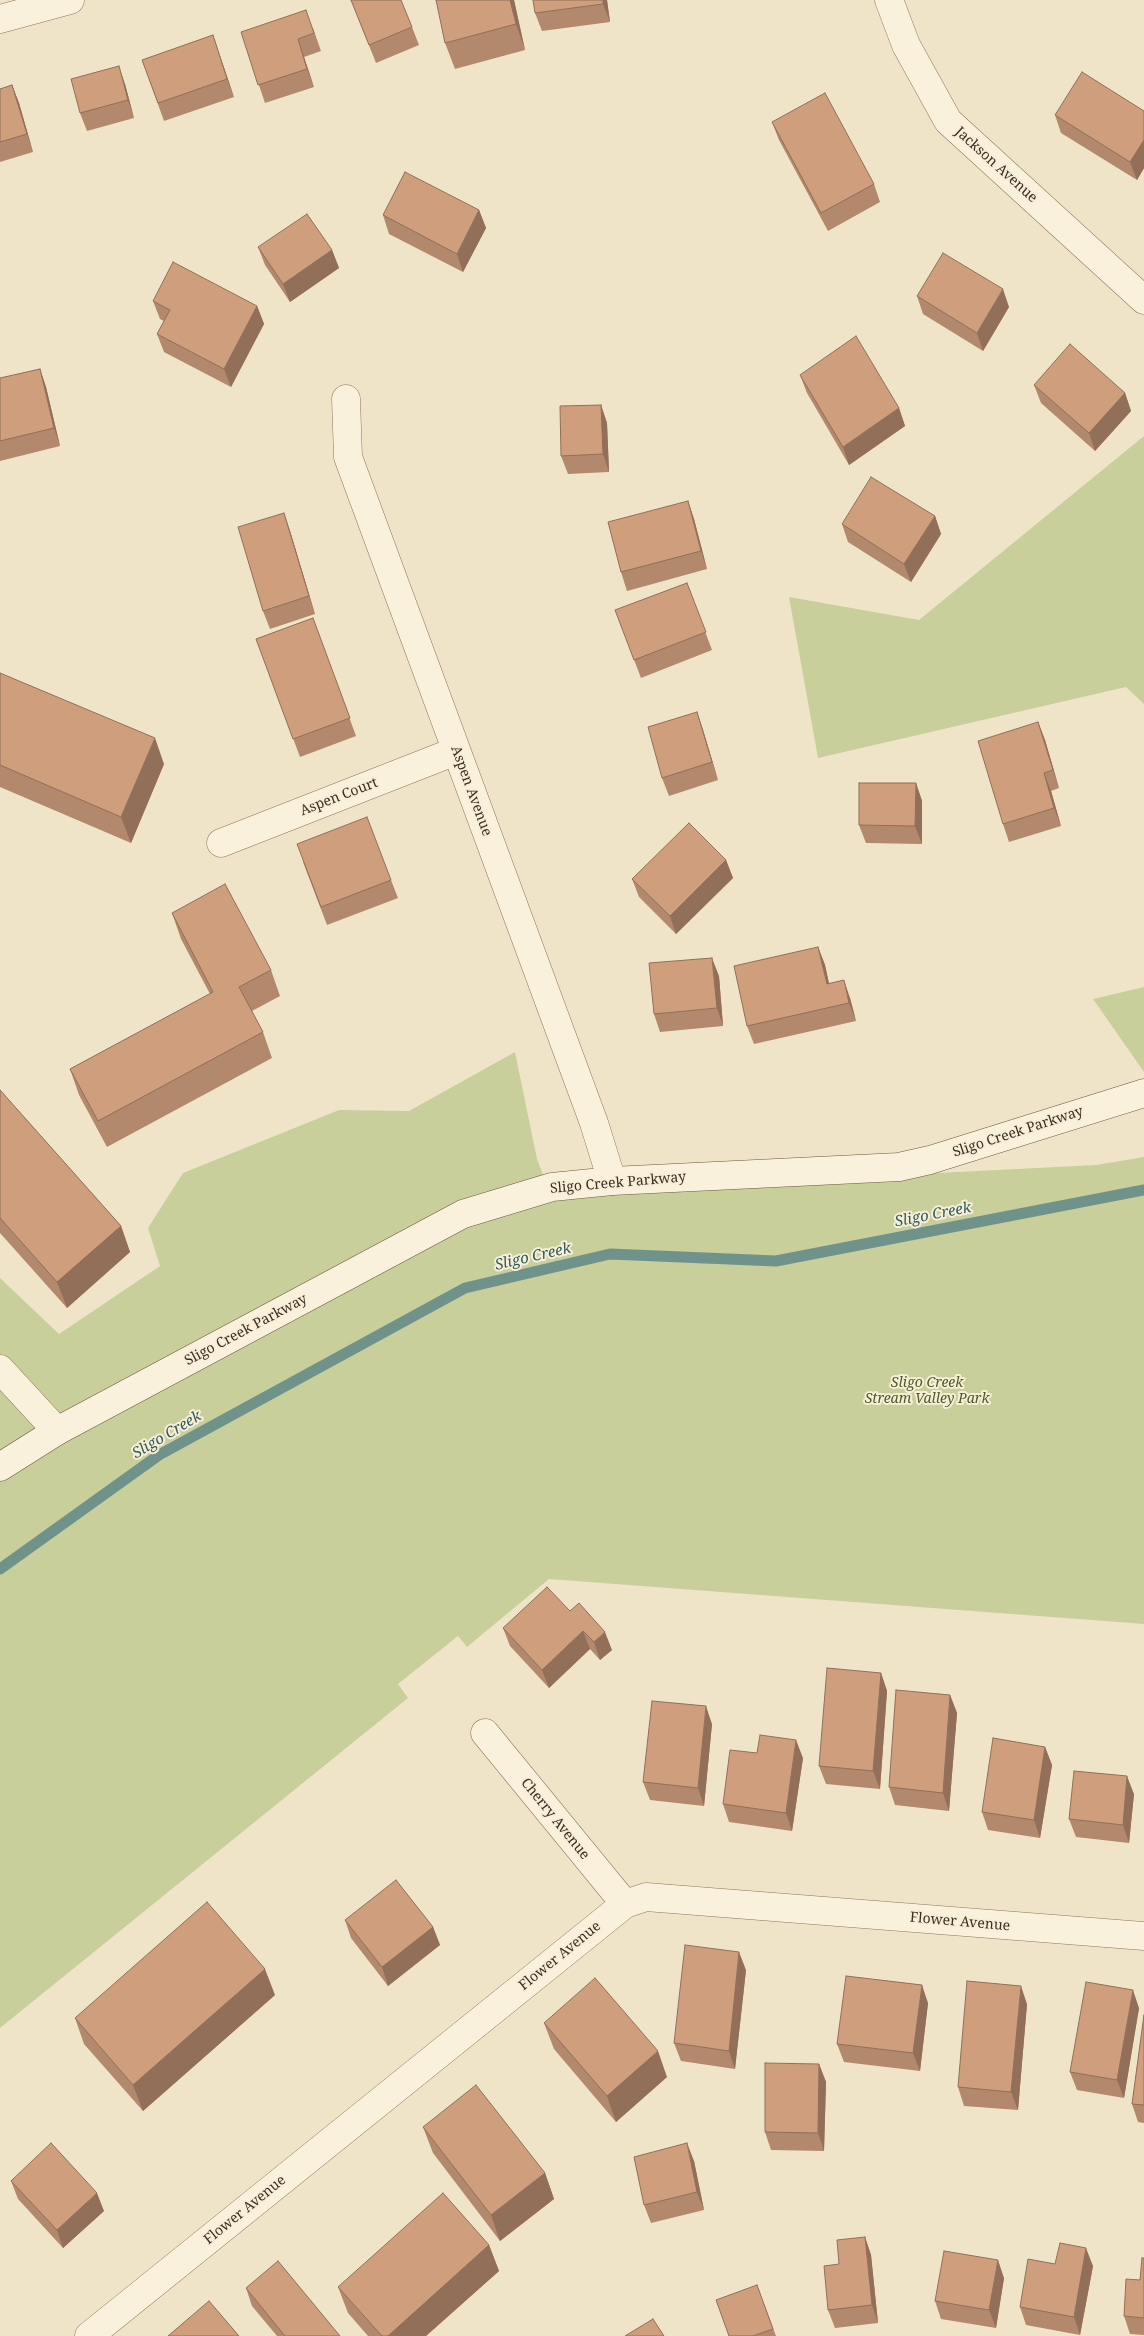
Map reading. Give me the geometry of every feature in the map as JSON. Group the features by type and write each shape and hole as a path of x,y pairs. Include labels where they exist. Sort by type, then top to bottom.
{"street":[{"path":"0,19 70,0"},
{"name":"Jackson Avenue","path":"889,0 906,45 948,121 1144,300"},
{"name":"Aspen Avenue","path":"346,399 348,457 594,1124 612,1181"},
{"name":"Aspen Court","path":"221,843 456,751"},
{"name":"Sligo Creek Parkway","path":"0,1468 57,1431 463,1214 552,1187 612,1181 899,1167 930,1160 1144,1092"},
{"path":"0,1369 57,1431"},
{"name":"Cherry Avenue","path":"485,1733 625,1904"},
{"name":"Flower Avenue","path":"89,2336 625,1904 646,1897 1144,1936"}],"green space":[{"path":"1144,436 1144,704 1126,687 818,758 789,597 919,620"},
{"path":"1144,987 1144,1072 1093,999"},
{"name":"Sligo Creek Stream Valley Park","path":"515,1052 537,1159 551,1196 581,1191 1096,1165 1144,1157 1144,1624 549,1579 467,1647 458,1636 398,1684 408,1698 0,2028 0,1278 59,1334 160,1266 148,1228 183,1173 339,1110 409,1111"}],"building":[{"path":"351,0 401,0 412,27 369,45"},
{"path":"436,0 510,0 516,24 445,43"},
{"path":"533,0 603,0 603,4 535,13"},
{"path":"306,10 314,33 298,39 307,69 258,85 241,32"},
{"path":"213,35 227,79 158,103 142,60"},
{"path":"119,66 128,100 80,113 71,79"},
{"path":"1082,72 1144,111 1144,140 1130,162 1055,115"},
{"path":"12,85 27,134 0,142 0,89"},
{"path":"825,93 874,184 821,213 772,122"},
{"path":"405,172 479,210 457,254 383,215"},
{"path":"307,214 332,250 283,284 258,247"},
{"path":"943,253 1003,289 977,333 917,296"},
{"path":"173,262 257,306 224,369 157,334 170,310 153,301"},
{"path":"856,336 899,408 843,447 800,375"},
{"path":"1070,344 1125,393 1089,433 1034,385"},
{"path":"40,369 54,428 0,441 0,378"},
{"path":"601,405 603,454 561,456 560,406"},
{"path":"871,477 935,516 904,564 842,524"},
{"path":"688,501 701,551 621,572 608,522"},
{"path":"284,513 309,596 263,611 238,527"},
{"path":"687,583 706,632 634,660 615,610"},
{"path":"313,618 350,718 293,739 256,639"},
{"path":"0,673 155,738 121,817 0,765"},
{"path":"697,712 712,762 662,778 648,727"},
{"path":"1038,722 1053,770 1044,773 1054,808 1003,824 978,741"},
{"path":"859,783 916,783 915,826 859,825"},
{"path":"367,817 391,880 321,907 297,844"},
{"path":"689,823 726,860 670,916 632,879"},
{"path":"225,884 271,970 239,987 263,1032 98,1121 70,1069 213,992 172,913"},
{"path":"818,947 827,984 844,980 849,1003 747,1026 734,966"},
{"path":"712,958 717,1008 654,1014 649,963"},
{"path":"0,1090 121,1226 57,1282 0,1218"},
{"path":"547,1587 570,1611 579,1603 605,1632 594,1642 583,1631 542,1670 503,1628"},
{"path":"827,1668 881,1673 873,1771 819,1766"},
{"path":"896,1690 950,1695 943,1793 889,1787"},
{"path":"652,1701 706,1706 698,1788 643,1782"},
{"path":"760,1735 796,1740 786,1813 723,1804 730,1750 757,1753"},
{"path":"993,1738 1045,1747 1034,1820 982,1812"},
{"path":"1074,1771 1127,1776 1123,1825 1069,1819"},
{"path":"396,1880 433,1927 382,1967 345,1920"},
{"path":"207,1902 265,1969 133,2085 75,2018"},
{"path":"685,1945 739,1952 729,2051 674,2043"},
{"path":"846,1976 922,1985 913,2053 837,2044"},
{"path":"595,1978 658,2051 607,2096 544,2023"},
{"path":"967,1981 1021,1986 1011,2092 958,2087"},
{"path":"1086,1982 1133,1990 1117,2080 1070,2072"},
{"path":"1144,2015 1144,2105 1132,2104"},
{"path":"765,2063 819,2064 818,2133 765,2132"},
{"path":"476,2085 545,2173 491,2215 423,2127"},
{"path":"51,2143 97,2193 57,2230 11,2181"},
{"path":"687,2143 697,2192 644,2205 634,2157"},
{"path":"443,2193 489,2245 388,2336 382,2336 338,2287"},
{"path":"865,2237 872,2305 828,2310 824,2266 839,2264 837,2240"},
{"path":"1060,2243 1086,2248 1074,2317 1020,2307 1028,2259 1055,2264"},
{"path":"944,2251 998,2260 989,2310 935,2301"},
{"path":"1142,2258 1144,2258 1144,2318 1124,2316 1126,2279 1140,2280"},
{"path":"278,2261 340,2336 285,2336 246,2288"},
{"path":"757,2285 773,2329 753,2336 729,2336 716,2300"},
{"path":"209,2301 239,2336 168,2336"},
{"path":"653,2319 664,2336 625,2336"}],"waterway":[{"name":"Sligo Creek","path":"0,1569 159,1455 465,1288 610,1254 776,1261 1144,1190"}]}
